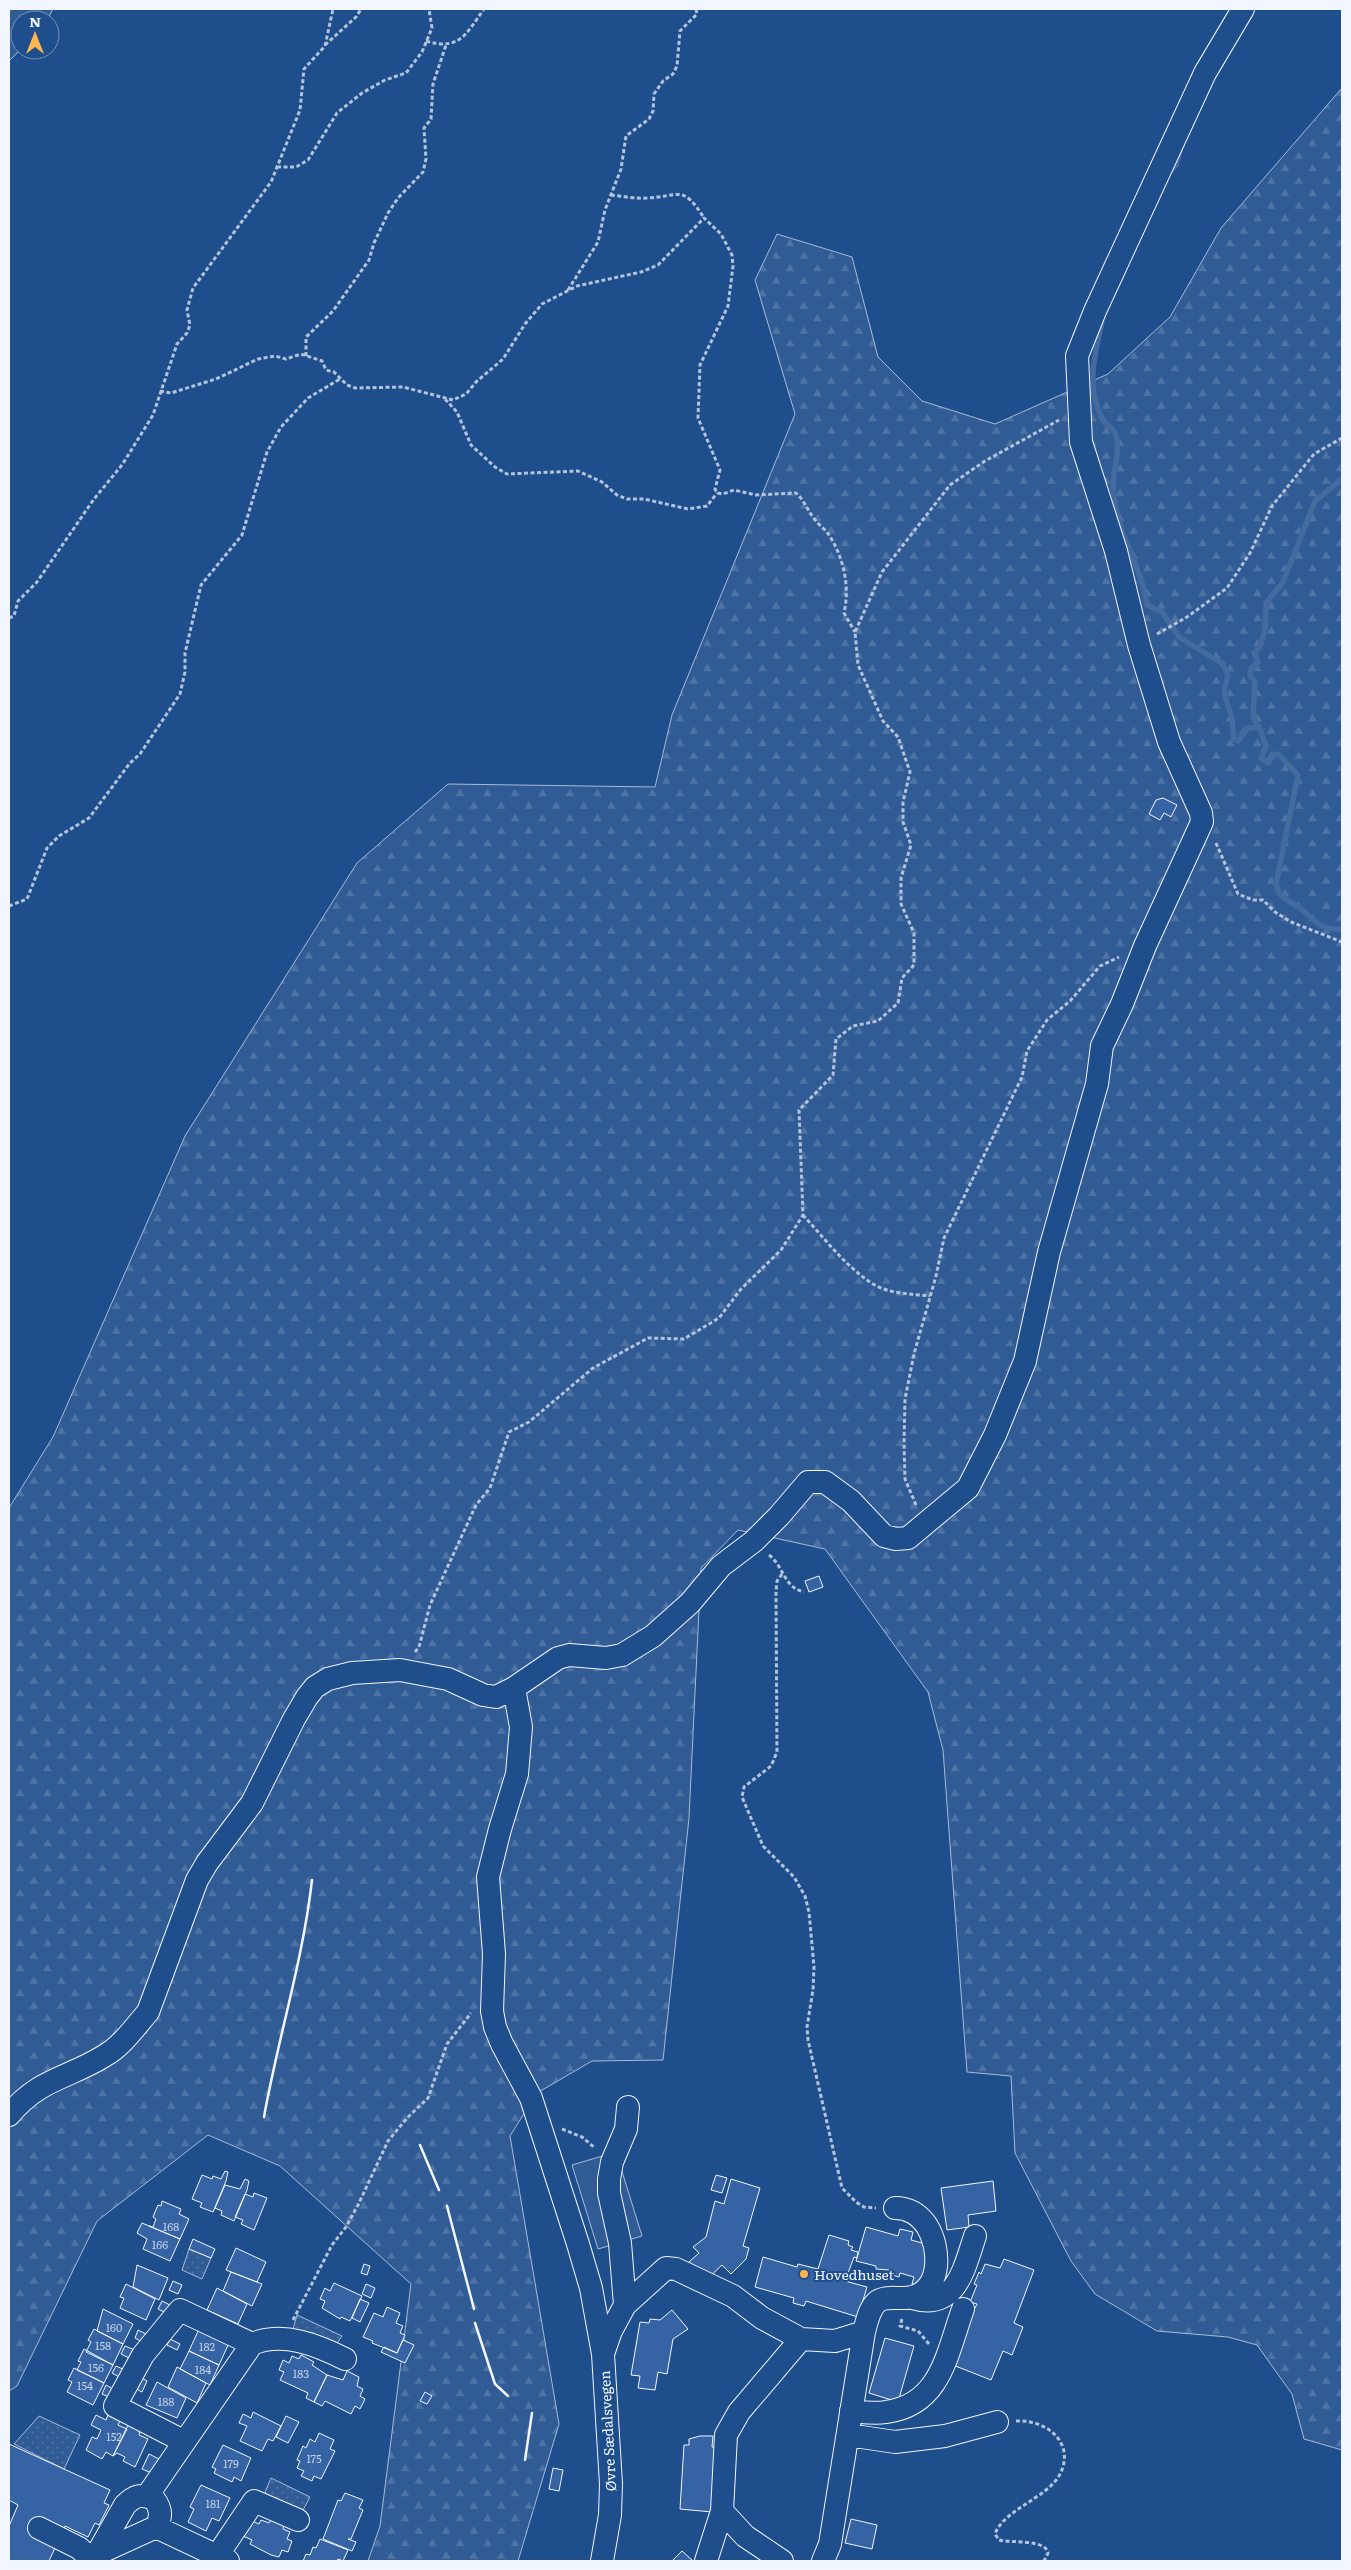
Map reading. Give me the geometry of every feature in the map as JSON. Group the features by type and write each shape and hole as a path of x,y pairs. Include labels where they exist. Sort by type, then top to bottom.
{"street":[{"path":"9,2115 35,2090 105,2056 148,2012 197,1880 207,1863 252,1803 294,1719 315,1688 339,1675 400,1670 448,1679 483,1695 496,1697 564,1657 606,1658 622,1655 635,1649 653,1636 690,1603 721,1566 742,1550 779,1516 808,1482 825,1482 851,1501 884,1536 896,1539 908,1538 968,1488 995,1435 1025,1361 1049,1252 1097,1084 1102,1046 1144,946 1202,822 1194,795 1169,742 1139,645 1116,551 1081,442 1077,356 1095,311 1205,73 1243,9"},
{"path":"514,1688 521,1727 518,1774 494,1851 488,1877 494,1954 492,1996 495,2027 527,2090 591,2288 604,2354"},
{"path":"625,2305 620,2243 609,2193 609,2179 612,2162 626,2130 628,2107"},
{"path":"895,2208 905,2208 925,2223 934,2237 938,2254 933,2277 924,2292 912,2298"},
{"path":"824,2561 830,2544 864,2332 872,2307 880,2300 912,2298 923,2301 934,2300 954,2289 964,2270 975,2236"},
{"name":"Øvre Sædalsvegen","path":"602,2561 607,2532 611,2484 604,2354 611,2331 625,2305 666,2268 676,2269 732,2296 762,2318 801,2339 835,2341 864,2332"},
{"path":"851,2411 885,2413 911,2406 923,2398 935,2384 963,2309"},
{"path":"183,2442 115,2406 143,2355 180,2310 252,2344"},
{"path":"147,2496 252,2344 273,2338 286,2339 327,2350 345,2359"},
{"path":"706,2561 722,2511 726,2435 739,2412 801,2339"},
{"path":"848,2435 895,2442 945,2436 997,2422"},
{"path":"147,2496 157,2503 160,2511 160,2520 156,2527 94,2559 125,2506 132,2498 147,2496"},
{"path":"156,2527 223,2559 254,2501 298,2520"},
{"path":"722,2511 745,2536 782,2561"},
{"path":"39,2528 79,2548 94,2559"}],"path":[{"path":"325,46 333,9"},
{"path":"9,618 14,616 18,602 37,582 94,499 122,465 152,415 177,344 187,333 190,324 187,310 193,288 271,182 300,110 304,69 356,17 361,9"},
{"path":"277,167 296,167 311,158 337,113 362,93 386,80 406,73 422,52 432,28 429,9"},
{"path":"426,41 446,45 466,34 484,9"},
{"path":"567,290 598,242 611,195 621,169 626,136 649,119 654,94 663,81 673,74 677,66 680,31 696,14 696,9"},
{"path":"306,356 306,337 333,311 369,260 374,243 388,213 423,172 426,159 424,128 431,119 433,84 446,45"},
{"path":"611,195 648,198 666,194 682,194 694,202 704,218 721,234 732,255 734,266 728,306 700,365 698,418 720,470 720,476 716,481 714,489 717,493"},
{"path":"160,391 171,393 216,379 258,359 274,356 286,359 301,354 322,362 326,370 334,372 340,379 355,388 403,387 454,400 466,394 476,382 503,359 525,324 542,304 567,290 641,272 658,265 704,218"},
{"path":"9,906 27,899 47,848 59,836 89,818 160,727 180,694 185,672 185,653 201,585 242,535 267,452 281,428 308,398 340,379"},
{"path":"445,398 460,418 471,445 495,467 507,474 578,471 602,482 617,496 627,500 644,500 688,509 707,506 717,493"},
{"path":"854,632 882,572 950,485 985,461 1058,421 1078,406"},
{"path":"1139,645 1187,617 1227,588 1250,553 1272,506 1314,454 1342,438"},
{"path":"400,1670 419,1647 430,1605 476,1505 490,1488 509,1432 529,1422 594,1368 648,1338 684,1339 719,1318 741,1289 781,1250 803,1216 799,1110 833,1075 836,1039 853,1026 878,1021 898,1003 902,978 914,965 914,933 901,904 901,878 911,845 903,822 903,802 910,772 898,737 884,721 858,665 854,632 844,613 848,597 841,559 829,534 816,521 796,492 756,495 734,490 723,494 717,493"},
{"path":"1228,876 1236,887 1238,894 1243,897 1256,901 1263,900 1302,927 1342,942"},
{"path":"924,1524 905,1478 905,1399 944,1238 1022,1077 1027,1051 1047,1020 1070,1001 1100,966 1144,946"},
{"path":"803,1216 840,1255 873,1284 892,1291 930,1296"},
{"path":"742,1550 769,1555 774,1558 791,1586 804,1592"},
{"path":"782,1574 777,1581 776,1592 778,1752 771,1766 744,1786 742,1797 763,1846 801,1886 809,1912 814,1990 807,2026 808,2040 842,2188 848,2196 864,2207 895,2208"},
{"path":"286,2339 296,2310 332,2245 346,2227 358,2205 388,2141 407,2118 428,2098 447,2044 475,2009 492,1996"},
{"path":"539,2126 566,2130 587,2140 599,2153 609,2179"},
{"path":"997,2422 1025,2421 1042,2425 1058,2436 1063,2446 1064,2458 1059,2476 1001,2524 995,2534 999,2540 1035,2544 1044,2547 1048,2553 1044,2561"}],"shaded area":[{"path":"616,2152 642,2236 598,2249 572,2165"}],"green space":[{"path":"9,9 53,9 10,10 9,61"},
{"path":"1342,88 1342,2450 1304,2439 1292,2394 1257,2345 1228,2337 1157,2331 1095,2294 1071,2261 1015,2153 1011,2076 967,2072 943,1750 928,1692 825,1549 738,1530 701,1568 689,1818 663,2060 592,2061 537,2093 510,2136 559,2424 518,2561 368,2561 380,2526 411,2284 280,2166 208,2135 97,2221 17,2386 9,2391 9,1508 53,1437 185,1136 357,863 448,784 655,787 672,715 795,414 755,280 777,234 852,257 878,357 922,401 995,424 1108,374 1170,317 1221,228"},
{"path":"189,2249 211,2258 202,2279 182,2270"},
{"path":"297,2315 342,2336 335,2346 291,2336"},
{"path":"39,2416 80,2435 64,2469 14,2444"},
{"path":"271,2478 310,2497 301,2514 272,2502 265,2492"}],"building":[{"path":"1163,798 1177,805 1171,817 1164,813 1160,820 1149,814 1156,800"},
{"path":"819,1576 823,1587 809,1592 805,1581"},
{"path":"225,2171 228,2172 226,2181 213,2212 200,2207 202,2203 192,2199 202,2175 212,2179 213,2176 221,2179"},
{"path":"716,2175 727,2178 722,2193 711,2190"},
{"path":"245,2179 249,2181 247,2190 234,2221 221,2215 222,2211 215,2208 225,2185 240,2189"},
{"path":"731,2179 760,2188 743,2246 749,2248 746,2259 731,2274 722,2265 706,2280 689,2262 699,2253 693,2247 706,2237 715,2201 724,2204"},
{"path":"993,2181 996,2211 968,2215 969,2227 947,2230 941,2188"},
{"path":"254,2193 267,2198 254,2230 241,2224 243,2220 235,2217 245,2194 253,2197"},
{"path":"162,2201 181,2209 179,2214 189,2219 180,2239 149,2226 153,2227 156,2219 153,2217 158,2205 161,2206"},
{"path":"142,2223 180,2239 170,2261 143,2249 147,2239 137,2233"},
{"path":"866,2227 898,2236 900,2229 913,2232 911,2240 933,2246 920,2286 912,2284 914,2277 900,2273 899,2277 889,2274 890,2270 876,2269 876,2266 856,2261"},
{"name":"Hovedhuset","path":"829,2235 849,2241 848,2245 853,2247 851,2250 858,2252 857,2258 854,2257 845,2281 867,2287 858,2317 806,2301 804,2306 793,2303 794,2298 755,2287 763,2257 797,2267 798,2264 818,2269"},
{"path":"193,2239 215,2249 211,2258 189,2249"},
{"path":"236,2248 266,2262 257,2282 226,2270"},
{"path":"1004,2259 1034,2270 1014,2323 1023,2327 1012,2355 1003,2351 991,2380 953,2365 971,2306 975,2308 977,2304 970,2302 977,2285 974,2284 979,2272 981,2274 985,2264 1000,2268"},
{"path":"364,2264 370,2266 367,2275 361,2273"},
{"path":"137,2265 168,2278 159,2300 133,2287"},
{"path":"231,2272 262,2284 252,2306 223,2291"},
{"path":"173,2281 182,2285 178,2294 169,2290"},
{"path":"334,2283 362,2296 350,2321 341,2317 340,2319 322,2308 325,2301 320,2299 325,2288 330,2291"},
{"path":"126,2284 155,2299 146,2320 120,2308 124,2298 120,2297"},
{"path":"366,2284 375,2288 371,2298 362,2294"},
{"path":"217,2288 247,2304 238,2324 207,2310"},
{"path":"360,2299 369,2303 360,2322 352,2318"},
{"path":"162,2301 172,2306 168,2314 158,2309"},
{"path":"387,2307 400,2313 396,2323 403,2326 400,2333 405,2335 397,2353 372,2343 373,2341 363,2337 374,2313 383,2317"},
{"path":"103,2309 133,2324 123,2344 97,2331"},
{"path":"672,2310 688,2329 673,2339 667,2374 658,2372 655,2390 638,2388 640,2376 631,2375 640,2322 649,2323 650,2319 660,2320"},
{"path":"94,2329 123,2344 113,2365 86,2352 91,2342 88,2340"},
{"path":"199,2329 229,2343 219,2365 189,2351"},
{"path":"138,2330 148,2335 144,2343 135,2338"},
{"path":"885,2338 914,2346 898,2402 869,2393"},
{"path":"170,2339 180,2344 177,2350 167,2345"},
{"path":"403,2340 414,2345 405,2363 381,2352 384,2347 397,2353"},
{"path":"125,2346 135,2350 131,2359 121,2354"},
{"path":"84,2349 113,2365 104,2383 77,2370 81,2362 78,2361"},
{"path":"189,2351 219,2365 210,2385 180,2369"},
{"path":"301,2355 314,2362 312,2365 327,2375 314,2402 306,2398 308,2393 280,2380 284,2372 279,2370 283,2360 289,2363 292,2356 299,2359"},
{"path":"116,2366 125,2370 121,2378 112,2373"},
{"path":"177,2367 206,2383 197,2403 168,2387"},
{"path":"74,2368 104,2383 93,2405 67,2392 72,2382 68,2380"},
{"path":"347,2371 359,2377 357,2386 363,2389 360,2396 365,2399 360,2409 355,2406 351,2414 325,2401 322,2406 314,2402 327,2375 343,2380"},
{"path":"138,2376 147,2381 142,2392 133,2387"},
{"path":"157,2382 186,2398 177,2418 146,2405"},
{"path":"106,2385 115,2390 111,2398 102,2394"},
{"path":"425,2392 432,2396 427,2404 420,2401"},
{"path":"253,2412 281,2426 273,2441 268,2439 262,2451 240,2441 247,2426 239,2423 243,2414 251,2418"},
{"path":"96,2415 106,2420 108,2415 120,2421 118,2425 127,2429 113,2456 106,2452 102,2459 86,2450 92,2437 97,2439 101,2430 91,2425"},
{"path":"286,2416 299,2422 288,2443 276,2437"},
{"path":"128,2425 140,2431 139,2435 148,2439 135,2467 123,2461 125,2457 117,2453 113,2456"},
{"path":"319,2433 334,2440 330,2449 335,2451 321,2479 314,2476 312,2481 301,2476 304,2471 297,2468 300,2461 297,2460 303,2446 306,2448 310,2439 315,2442"},
{"path":"700,2436 713,2436 712,2447 716,2447 712,2512 680,2509 684,2445 689,2445 689,2439"},
{"path":"9,2444 110,2490 104,2503 109,2505 99,2525 95,2523 88,2537 65,2526 49,2561 9,2561 9,2526 18,2505 9,2500"},
{"path":"223,2445 251,2458 241,2481 234,2477 232,2482 214,2473 216,2469 212,2467"},
{"path":"149,2454 161,2460 154,2474 142,2469"},
{"path":"553,2468 563,2470 559,2491 549,2489"},
{"path":"201,2485 230,2498 219,2521 212,2518 206,2531 188,2522 194,2509 190,2507"},
{"path":"345,2493 363,2500 359,2508 363,2510 351,2539 348,2539 356,2542 352,2551 323,2539 338,2500 341,2501"},
{"path":"851,2519 877,2525 872,2549 845,2543"},
{"path":"250,2520 259,2524 261,2520 269,2523 271,2520 284,2525 283,2529 290,2532 287,2539 292,2541 288,2552 282,2550 279,2557 250,2544 252,2540 243,2536"},
{"path":"320,2539 348,2550 343,2561 338,2559 337,2561 303,2561 306,2554 310,2555 313,2547 316,2548"},
{"path":"682,2551 692,2560 672,2561"}],"waterway":[{"path":"1168,173 1176,165 1180,151"},
{"path":"1102,322 1093,369 1094,393 1096,405 1101,416 1116,435 1117,453 1113,481 1115,504 1122,530 1145,592 1147,605 1162,612 1179,637 1223,664 1228,676 1225,694 1232,719 1234,740 1238,741 1248,728 1259,727 1266,746 1261,758 1268,763 1274,754 1279,755 1298,775 1276,884 1277,889 1284,898 1303,910 1321,926 1342,929"},
{"path":"1259,727 1253,717 1255,682 1250,675 1251,668 1258,662 1254,653 1260,647 1265,630 1266,603 1283,582 1315,501 1342,479"}],"wall":[{"path":"264,2117 303,1940 312,1880"},
{"path":"420,2145 439,2190"},
{"path":"447,2206 474,2309"},
{"path":"475,2323 495,2384 508,2396"},
{"path":"525,2460 532,2413"}],"place":[{"name":"Hovedhuset","path":"804,2274"}]}
